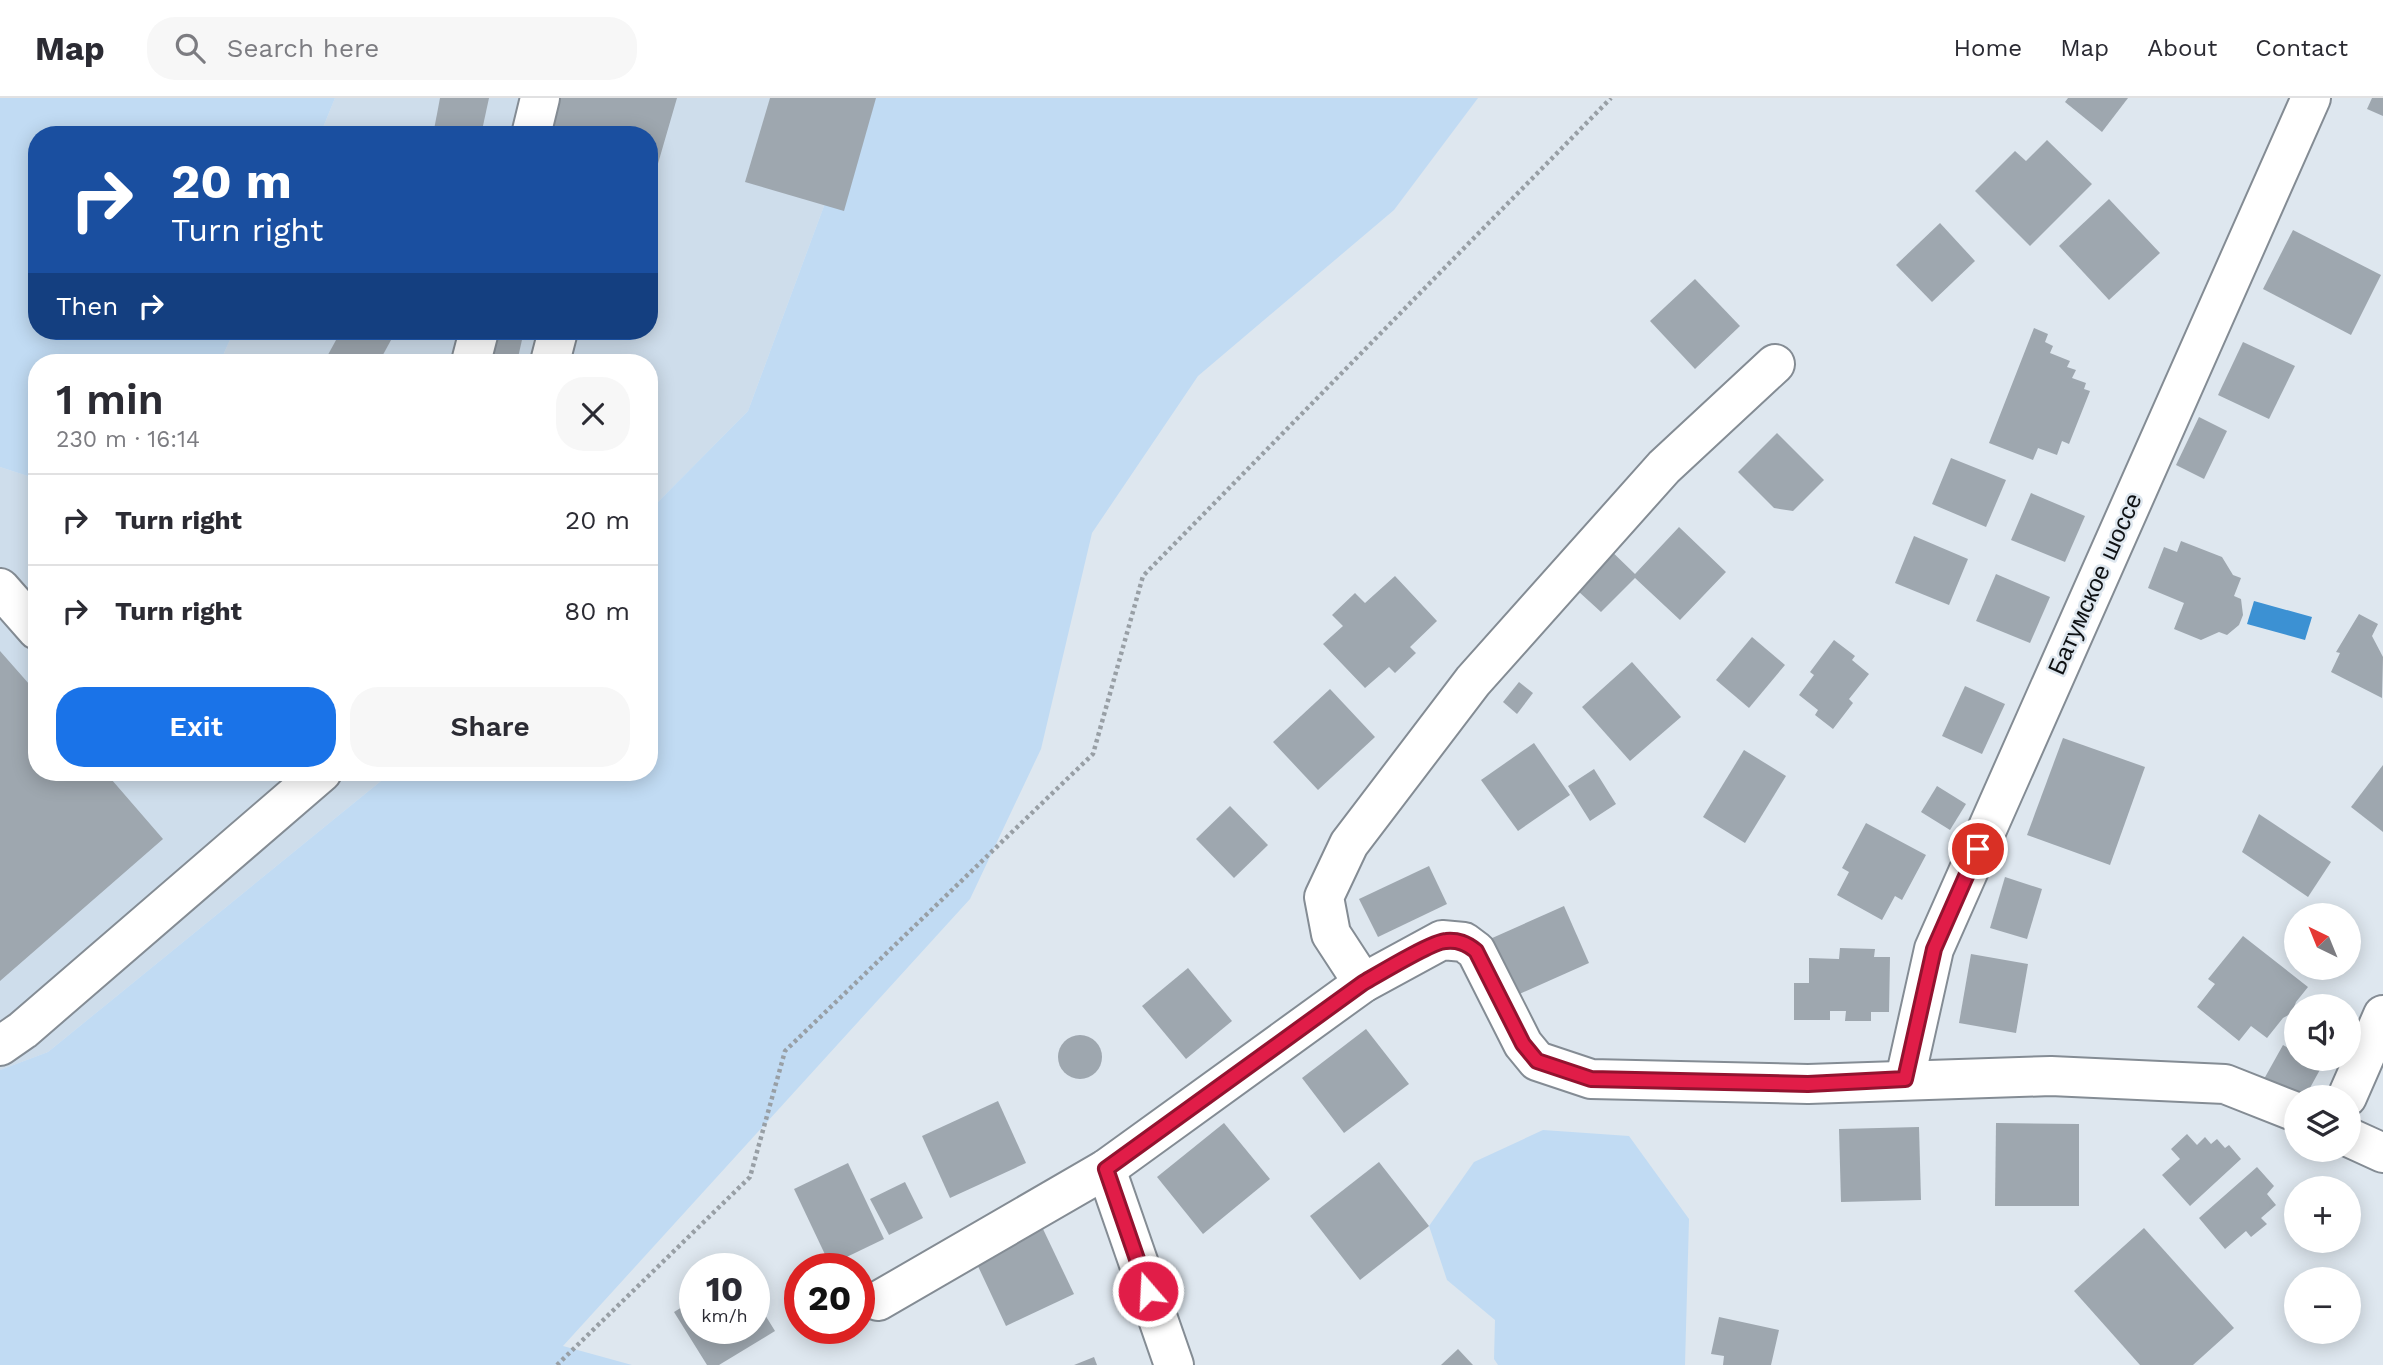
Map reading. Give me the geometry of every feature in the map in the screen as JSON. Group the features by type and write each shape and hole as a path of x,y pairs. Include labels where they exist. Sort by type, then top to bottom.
{"street":[{"path":"533,126 540,98"},
{"name":"Батумское шоссе","path":"1905,1079 1934,949 2311,98"},
{"path":"1363,983 1331,934 1324,897 1349,844 1474,681 1664,467 1775,363"},
{"path":"0,588 28,620"},
{"path":"0,1046 23,1030 312,781"},
{"path":"878,1301 1106,1169 1363,983 1443,940 1464,942 1476,951 1523,1044 1537,1061 1591,1079 1808,1084 2051,1076 2225,1084 2284,1107"},
{"path":"2352,1085 2383,1016"},
{"path":"2361,1143 2383,1153"},
{"path":"1106,1169 1174,1365"}],"path":[{"path":"557,1365 750,1177 785,1051 1093,754 1143,576 1611,98"}],"shaded area":[{"path":"0,98 335,98 324,126 28,126 28,340 230,340 224,354 28,354 28,476 0,467"},
{"path":"335,98 864,98 748,411 658,502 658,354 224,354 230,340 658,340 658,126 324,126"},
{"path":"864,98 1478,98 1394,210 1198,376 1092,533 1041,749 970,899 563,1346 632,1365 0,1365 0,1070 48,1052 381,781 658,781 658,502 748,411"},
{"path":"0,467 28,476 28,781 381,781 48,1052 0,1070"},
{"path":"1543,1130 1629,1136 1689,1219 1685,1365 1498,1365 1494,1359 1495,1320 1447,1280 1429,1226 1474,1162"}],"water":[{"path":"2254,601 2312,617 2305,640 2247,624"}],"building":[{"path":"440,98 489,98 483,126 435,126"},
{"path":"543,98 677,98 658,164 658,126 545,126"},
{"path":"770,98 876,98 844,211 745,182"},
{"path":"2068,98 2128,98 2102,132 2065,102"},
{"path":"2372,98 2383,98 2383,116 2367,109"},
{"path":"2047,140 2092,184 2030,246 1975,191 2015,151 2026,161"},
{"path":"2109,199 2160,253 2109,300 2059,246"},
{"path":"1940,223 1975,261 1932,302 1896,265"},
{"path":"2293,230 2381,275 2351,335 2263,289"},
{"path":"1695,279 1740,326 1695,369 1650,321"},
{"path":"2034,328 2048,334 2045,342 2053,346 2050,353 2070,361 2067,367 2076,370 2072,378 2086,383 2084,389 2090,391 2069,444 2062,441 2057,455 2038,448 2033,460 1989,443"},
{"path":"336,340 391,340 383,354 328,354"},
{"path":"487,340 522,340 519,354 483,354"},
{"path":"2243,342 2295,366 2269,419 2218,395"},
{"path":"2199,417 2227,431 2204,479 2176,465"},
{"path":"1777,433 1824,480 1793,511 1774,508 1738,472"},
{"path":"1951,458 2006,480 1986,527 1932,504"},
{"path":"2031,493 2085,516 2065,562 2011,540"},
{"path":"1679,527 1726,572 1680,620 1635,578 1601,612 1567,581 1603,543 1635,574"},
{"path":"1914,536 1968,559 1949,605 1895,583"},
{"path":"2181,541 2222,557 2233,575 2241,578 2234,596 2241,599 2243,615 2239,625 2227,635 2219,632 2201,640 2174,629 2184,603 2148,588 2164,547 2177,552"},
{"path":"1996,574 2050,597 2030,643 1976,621"},
{"path":"1395,576 1437,621 1410,647 1416,653 1395,673 1389,667 1365,688 1323,644 1343,626 1332,615 1355,593 1365,603"},
{"path":"2359,614 2378,624 2372,636 2383,657 2382,698 2331,672 2340,653 2336,652"},
{"path":"1752,637 1785,665 1749,708 1716,680"},
{"path":"1834,640 1855,656 1852,660 1869,674 1849,699 1853,703 1833,729 1815,715 1818,710 1799,695 1814,675 1810,672"},
{"path":"0,651 28,683 28,781 113,781 163,839 0,981"},
{"path":"1632,662 1681,717 1630,761 1582,707"},
{"path":"1519,682 1533,693 1517,714 1503,702"},
{"path":"1965,686 2005,704 1982,754 1942,736"},
{"path":"1330,689 1375,737 1318,790 1273,742"},
{"path":"2063,738 2145,767 2110,865 2027,835"},
{"path":"1534,743 1570,795 1518,831 1481,780"},
{"path":"1744,750 1786,776 1745,843 1703,817"},
{"path":"2383,765 2383,832 2351,807"},
{"path":"1594,769 1616,804 1590,821 1568,786"},
{"path":"1937,786 1966,804 1950,830 1921,812"},
{"path":"1230,806 1268,845 1234,878 1196,839"},
{"path":"2259,814 2331,862 2308,897 2242,852"},
{"path":"1866,823 1926,855 1902,900 1895,896 1882,920 1837,895 1849,872 1842,868"},
{"path":"1429,866 1447,904 1378,937 1359,899"},
{"path":"2005,877 2042,889 2027,939 1990,928"},
{"path":"1564,906 1589,963 1515,996 1490,939"},
{"path":"2243,936 2284,968 2284,980 2299,980 2308,987 2302,994 2284,994 2284,1017 2267,1038 2251,1026 2239,1041 2197,1007 2215,984 2208,979"},
{"path":"1840,948 1875,949 1874,957 1890,957 1889,1012 1871,1012 1871,1021 1845,1021 1846,1011 1830,1011 1830,1020 1794,1020 1794,983 1809,983 1809,958 1839,959"},
{"path":"1971,954 2028,964 2016,1033 1959,1023"},
{"path":"1188,968 1232,1021 1186,1059 1142,1006"},
{"path":"1366,1029 1409,1084 1344,1133 1302,1078"},
{"path":"1080,1035 1089,1036 1096,1041 1101,1048 1101,1066 1096,1073 1089,1078 1080,1079 1071,1078 1064,1073 1059,1066 1058,1057 1059,1048 1064,1041 1071,1036"},
{"path":"2283,1045 2284,1071 2319,1071 2312,1085 2284,1085 2284,1088 2264,1079"},
{"path":"998,1101 1026,1163 950,1198 922,1136"},
{"path":"1224,1123 1270,1179 1203,1234 1157,1177"},
{"path":"1996,1123 2079,1124 2079,1206 1995,1206"},
{"path":"1919,1127 1921,1200 1841,1202 1839,1129"},
{"path":"2187,1134 2197,1145 2205,1137 2211,1144 2217,1139 2225,1148 2229,1145 2241,1159 2190,1206 2162,1175 2180,1159 2171,1149"},
{"path":"1379,1162 1429,1226 1360,1280 1310,1216"},
{"path":"848,1163 884,1239 855,1253 824,1253 794,1189"},
{"path":"2257,1167 2274,1186 2267,1194 2276,1205 2261,1218 2267,1224 2251,1237 2246,1231 2225,1249 2199,1218"},
{"path":"905,1182 923,1218 889,1235 870,1199"},
{"path":"2144,1228 2234,1328 2193,1365 2140,1365 2074,1291"},
{"path":"1043,1229 1074,1294 1006,1326 976,1262"},
{"path":"1719,1317 1779,1330 1771,1365 1723,1365 1724,1356 1711,1354"},
{"path":"694,1344 754,1344 719,1365 707,1365"},
{"path":"1458,1349 1473,1365 1441,1365"},
{"path":"1094,1357 1097,1365 1074,1365"}],"route":[{"path":"1148,1291 1106,1169 1363,983 1443,940 1464,942 1476,951 1523,1044 1537,1061 1591,1079 1808,1084 1905,1079 1934,949 1978,849"}]}
